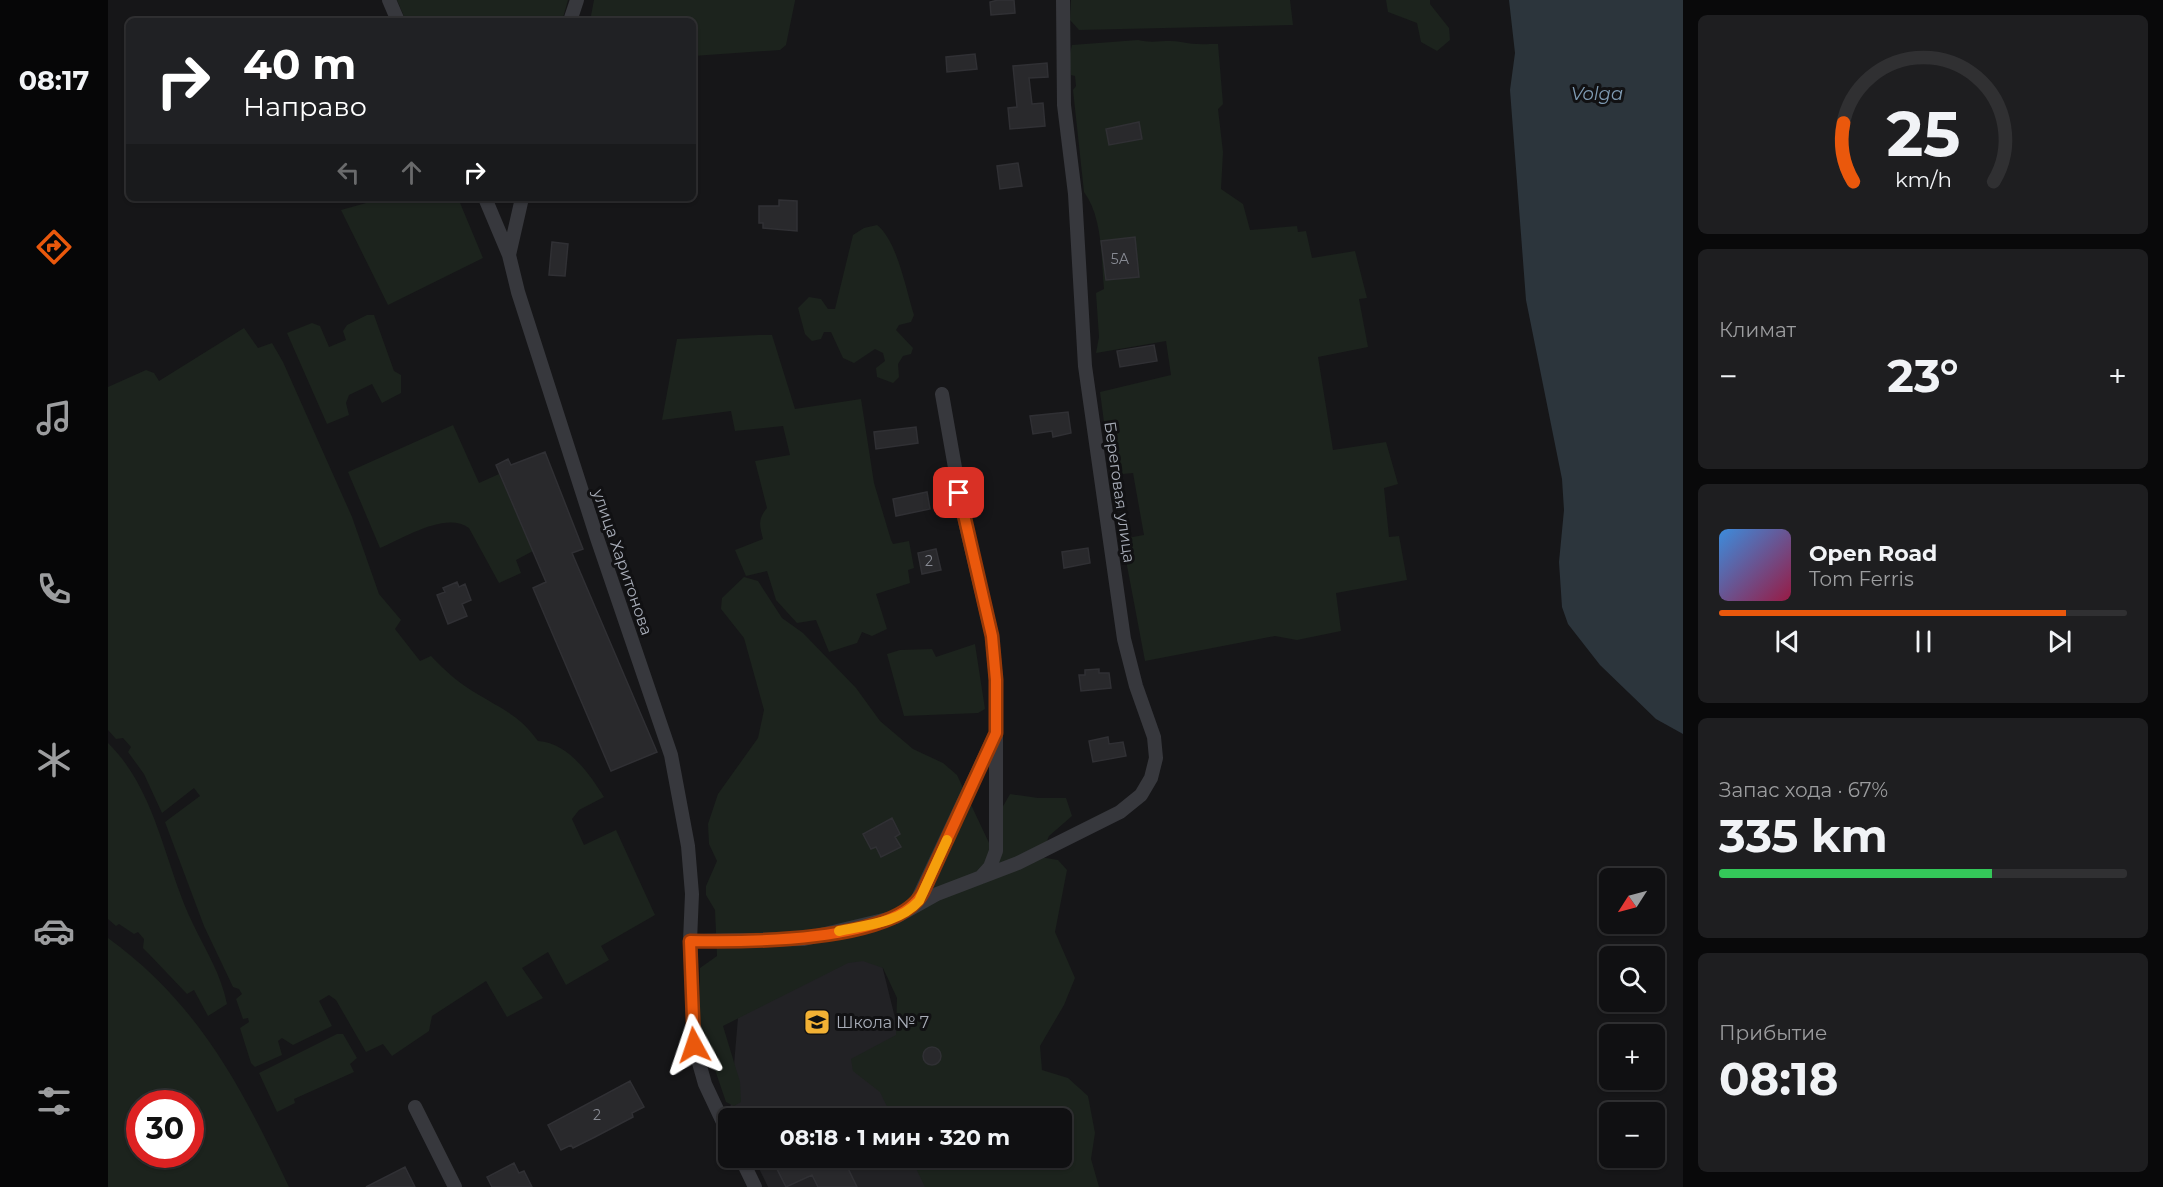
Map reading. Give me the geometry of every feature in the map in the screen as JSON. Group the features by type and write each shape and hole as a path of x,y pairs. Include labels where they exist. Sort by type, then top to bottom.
{"street":[{"path":"389,0 397,18"},
{"path":"571,18 577,0"},
{"name":"Береговая улица","path":"690,941 804,939 885,921 938,894 1018,863 1120,812 1147,786 1156,758 1154,737 1136,686 1122,627 1085,366 1074,194 1064,105 1063,0"},
{"path":"486,201 509,255"},
{"name":"улица Харитонова","path":"521,201 509,255 518,292 597,538 671,755 688,846 692,894 690,941 694,1045 705,1084 718,1112"},
{"path":"942,394 963,513 992,636 996,680 996,851 990,867 977,880"},
{"path":"913,908 923,892 996,733"},
{"path":"415,1107 456,1187"},
{"path":"746,1168 755,1187"}],"shaded area":[{"path":"397,0 568,0 563,18 405,18"},
{"path":"594,0 795,0 786,45 780,50 696,56 696,18 591,18"},
{"path":"1071,0 1290,0 1293,25 1079,30 1070,20"},
{"path":"1386,0 1430,0 1430,4 1449,28 1450,40 1437,51 1421,42 1417,23 1388,12"},
{"path":"1138,40 1218,44 1223,104 1218,109 1223,152 1221,189 1243,204 1250,230 1297,226 1298,232 1306,231 1312,258 1355,251 1367,298 1359,299 1368,347 1318,357 1333,450 1386,442 1398,484 1384,488 1389,537 1399,536 1407,580 1336,593 1341,631 1297,640 1275,636 1145,661 1122,539 1144,535 1133,473 1111,475 1100,392 1171,375 1166,341 1096,353 1099,337 1096,293 1104,289 1101,252 1095,214 1084,192 1073,90 1076,86 1075,76 1071,75 1069,57 1072,45"},
{"path":"373,201 459,201 483,258 388,305 341,210"},
{"path":"877,225 884,232 895,253 914,315 911,322 899,325 896,330 913,348 911,354 903,356 898,364 899,377 893,383 877,377 876,368 885,361 883,353 875,349 854,363 843,358 831,332 824,332 821,339 812,341 805,334 798,308 809,297 821,299 828,309 835,309 853,235 864,228"},
{"path":"367,315 374,315 394,371 401,375 401,393 382,403 372,384 349,395 346,403 349,415 327,424 287,333 312,323 320,326 329,347 346,340 343,331 347,325"},
{"path":"244,328 258,348 272,343 283,362 352,517 379,594 401,620 395,629 420,661 431,656 472,691 518,719 538,741 559,747 577,761 592,778 604,797 579,810 572,819 584,845 616,830 655,915 601,946 609,960 566,985 548,952 522,968 543,998 507,1017 486,981 432,1016 429,1031 392,1056 383,1044 366,1052 336,1000 329,995 319,1001 332,1026 293,1045 282,1038 278,1041 282,1055 255,1067 251,1063 240,1028 249,1022 248,1018 243,1019 236,999 242,994 239,989 233,987 204,926 165,822 200,796 194,788 162,813 144,774 128,752 131,747 123,738 116,739 108,730 108,387 146,370 154,373 159,381"},
{"path":"772,335 795,409 861,399 874,483 891,540 893,544 909,541 914,568 908,570 910,583 876,594 887,629 872,636 862,632 857,643 829,652 816,620 797,623 776,600 767,571 746,576 735,550 763,539 760,527 767,508 755,461 790,455 783,426 735,431 731,411 662,420 677,339"},
{"path":"453,425 479,483 499,474 533,551 516,560 521,573 499,583 469,528 460,524 437,524 380,548 348,472"},
{"path":"744,577 758,581 782,618 803,633 856,688 880,721 913,749 943,763 957,775 990,845 997,817 1010,794 1038,798 1066,798 1072,816 1049,836 1040,857 1058,860 1067,870 1055,932 1075,978 1064,1005 1040,1046 1042,1070 1068,1078 1088,1096 1095,1133 1091,1159 1099,1187 925,1187 916,1168 1072,1168 1072,1108 888,1108 880,1092 853,1071 851,1059 896,1035 897,998 883,968 863,961 848,963 723,1026 740,1082 741,1102 734,1106 726,1102 699,1023 700,968 717,956 715,910 706,895 706,886 717,861 709,844 708,824 718,794 758,738 764,710 744,638 721,609 722,598"},
{"path":"975,644 985,709 978,713 904,716 887,654 900,650 932,649 936,657"},
{"path":"108,743 125,762 149,806 183,901 221,983 227,1004 208,1016 194,990 187,994 143,948 144,939 138,932 134,934 119,924 116,926 108,919"},
{"path":"108,938 168,991 215,1050 254,1116 289,1187 108,1187"},
{"name":"Школа № 7","path":"877,945 900,1038 897,1108 730,1108 739,1006"},
{"path":"337,1034 343,1034 357,1058 350,1064 354,1072 294,1099 295,1103 277,1112 259,1073"},
{"path":"759,1168 921,1168 931,1187 768,1187"}],"water":[{"name":"Volga","path":"1509,0 1683,0 1683,734 1656,719 1600,665 1568,624 1562,607 1559,562 1564,510 1562,479 1526,300 1510,90 1515,53"}],"building":[{"path":"1014,0 1015,13 991,15 990,2"},
{"path":"975,54 977,69 947,72 946,57"},
{"path":"1047,63 1048,77 1029,78 1032,104 1043,103 1045,126 1010,129 1008,108 1017,107 1013,66"},
{"path":"1139,122 1142,139 1109,145 1106,129"},
{"path":"1018,163 1022,186 1000,189 997,166"},
{"path":"779,200 797,201 797,231 763,228 763,223 759,223 759,206 779,206"},
{"path":"1135,237 1139,277 1106,280 1101,241"},
{"path":"552,242 568,244 565,276 549,275"},
{"path":"1154,345 1157,361 1120,367 1117,351"},
{"path":"1068,412 1071,433 1053,437 1052,431 1033,434 1030,416"},
{"path":"916,427 918,443 876,449 874,432"},
{"path":"545,452 583,549 572,553 657,752 611,771 533,588 546,582 496,465 508,459 511,465"},
{"path":"927,492 930,509 896,516 893,499"},
{"path":"1088,548 1090,563 1064,568 1062,552"},
{"path":"936,549 941,570 922,574 918,553"},
{"path":"457,582 459,587 465,584 471,600 462,604 467,616 448,624 437,595 445,592 443,588"},
{"path":"1099,669 1099,673 1109,673 1111,688 1081,691 1079,675 1085,675 1085,670"},
{"path":"1108,737 1109,744 1123,742 1126,756 1093,762 1089,741"},
{"path":"892,818 900,834 895,837 901,847 881,857 876,847 871,849 863,834"},
{"path":"932,1047 938,1050 941,1056 938,1062 932,1065 926,1062 923,1056 926,1050"},
{"path":"630,1081 644,1107 632,1113 633,1117 595,1137 573,1148 571,1145 561,1150 548,1125"},
{"path":"514,1163 519,1173 524,1171 532,1187 492,1187 487,1177"},
{"path":"405,1167 415,1187 366,1187"},
{"path":"776,1168 848,1168 857,1187 818,1187 812,1175 786,1187"}],"slow traffic":[{"path":"839,931 885,921 913,908 919,901 947,840"}],"place":[{"name":"Школа № 7","path":"817,1022"}],"route":[{"path":"694,1045 690,941 804,939 885,921 905,913 919,901 996,733 996,680 992,636 959,493"}]}
